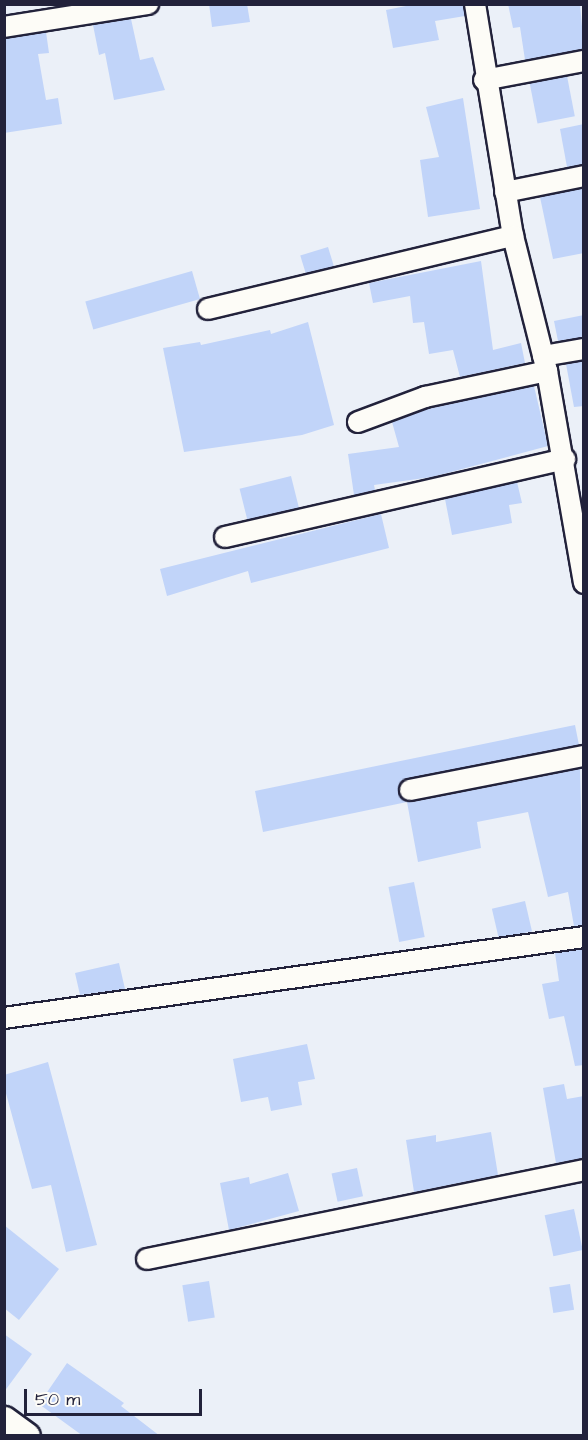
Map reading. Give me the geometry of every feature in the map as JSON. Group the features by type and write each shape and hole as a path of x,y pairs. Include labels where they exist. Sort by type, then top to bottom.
{"main road":[{"path":"4,1420 26,1436"}],"street":[{"path":"4,27 148,4"},
{"path":"475,4 484,80 513,236 545,364 565,459 584,583"},
{"path":"484,80 584,61"},
{"path":"505,192 584,176"},
{"path":"208,309 513,236"},
{"path":"358,422 425,397 545,364 584,349"},
{"path":"225,537 565,459"},
{"path":"410,790 584,756"},
{"path":"4,1018 584,937"},
{"path":"147,1259 584,1170"}],"building":[{"path":"209,4 247,4 250,22 212,27"},
{"path":"416,4 463,4 465,16 435,21 439,40 393,48 386,10"},
{"path":"508,4 580,4 584,49 525,60 520,27 513,28"},
{"path":"131,19 140,60 153,57 165,90 114,100 105,53 99,55 93,25"},
{"path":"46,32 49,53 38,54 46,100 58,98 62,124 4,133 4,39"},
{"path":"567,76 575,116 538,123 530,83"},
{"path":"463,98 480,209 428,217 420,160 439,157 426,107"},
{"path":"584,124 584,164 567,167 560,129"},
{"path":"584,188 584,253 553,259 540,197"},
{"path":"328,247 334,267 306,276 300,255"},
{"path":"481,261 493,350 521,343 525,363 460,377 453,350 429,354 424,322 413,323 410,296 373,303 369,283"},
{"path":"192,271 200,299 93,329 85,302"},
{"path":"584,315 584,337 558,341 554,321"},
{"path":"308,322 334,425 302,435 184,452 163,348 200,342 201,345 270,330 271,334"},
{"path":"584,361 584,406 574,407 566,364"},
{"path":"534,386 548,446 432,477 374,485 375,490 354,495 348,454 399,447 392,422 428,409"},
{"path":"291,476 299,508 248,521 240,489"},
{"path":"517,482 522,503 509,505 512,523 452,535 445,499"},
{"path":"381,514 389,548 251,583 248,571 167,596 160,569"},
{"path":"575,725 579,745 408,778 398,792 412,802 580,769 584,925 574,926 568,892 548,897 528,812 477,822 481,848 418,862 407,802 263,832 255,791"},
{"path":"414,882 425,937 399,942 388,887"},
{"path":"525,901 532,931 499,939 492,909"},
{"path":"584,949 584,1065 575,1066 564,1016 549,1019 542,984 559,981 555,953"},
{"path":"119,963 125,989 80,995 75,973"},
{"path":"307,1044 315,1079 298,1082 302,1105 271,1111 268,1097 241,1102 233,1059"},
{"path":"48,1062 97,1245 66,1252 51,1185 32,1189 4,1086 4,1075"},
{"path":"564,1084 567,1099 584,1096 584,1158 556,1163 543,1088"},
{"path":"491,1132 498,1175 414,1192 406,1140 436,1135 436,1142"},
{"path":"357,1168 363,1196 338,1202 332,1173"},
{"path":"288,1173 299,1211 229,1230 220,1183 249,1177 250,1184"},
{"path":"574,1209 583,1250 553,1256 545,1215"},
{"path":"4,1225 59,1269 19,1320 4,1308"},
{"path":"209,1281 215,1318 188,1322 182,1285"},
{"path":"570,1284 574,1310 553,1313 549,1287"},
{"path":"4,1334 32,1354 4,1392"},
{"path":"67,1363 124,1403 121,1406 160,1436 83,1436 39,1404"}]}
